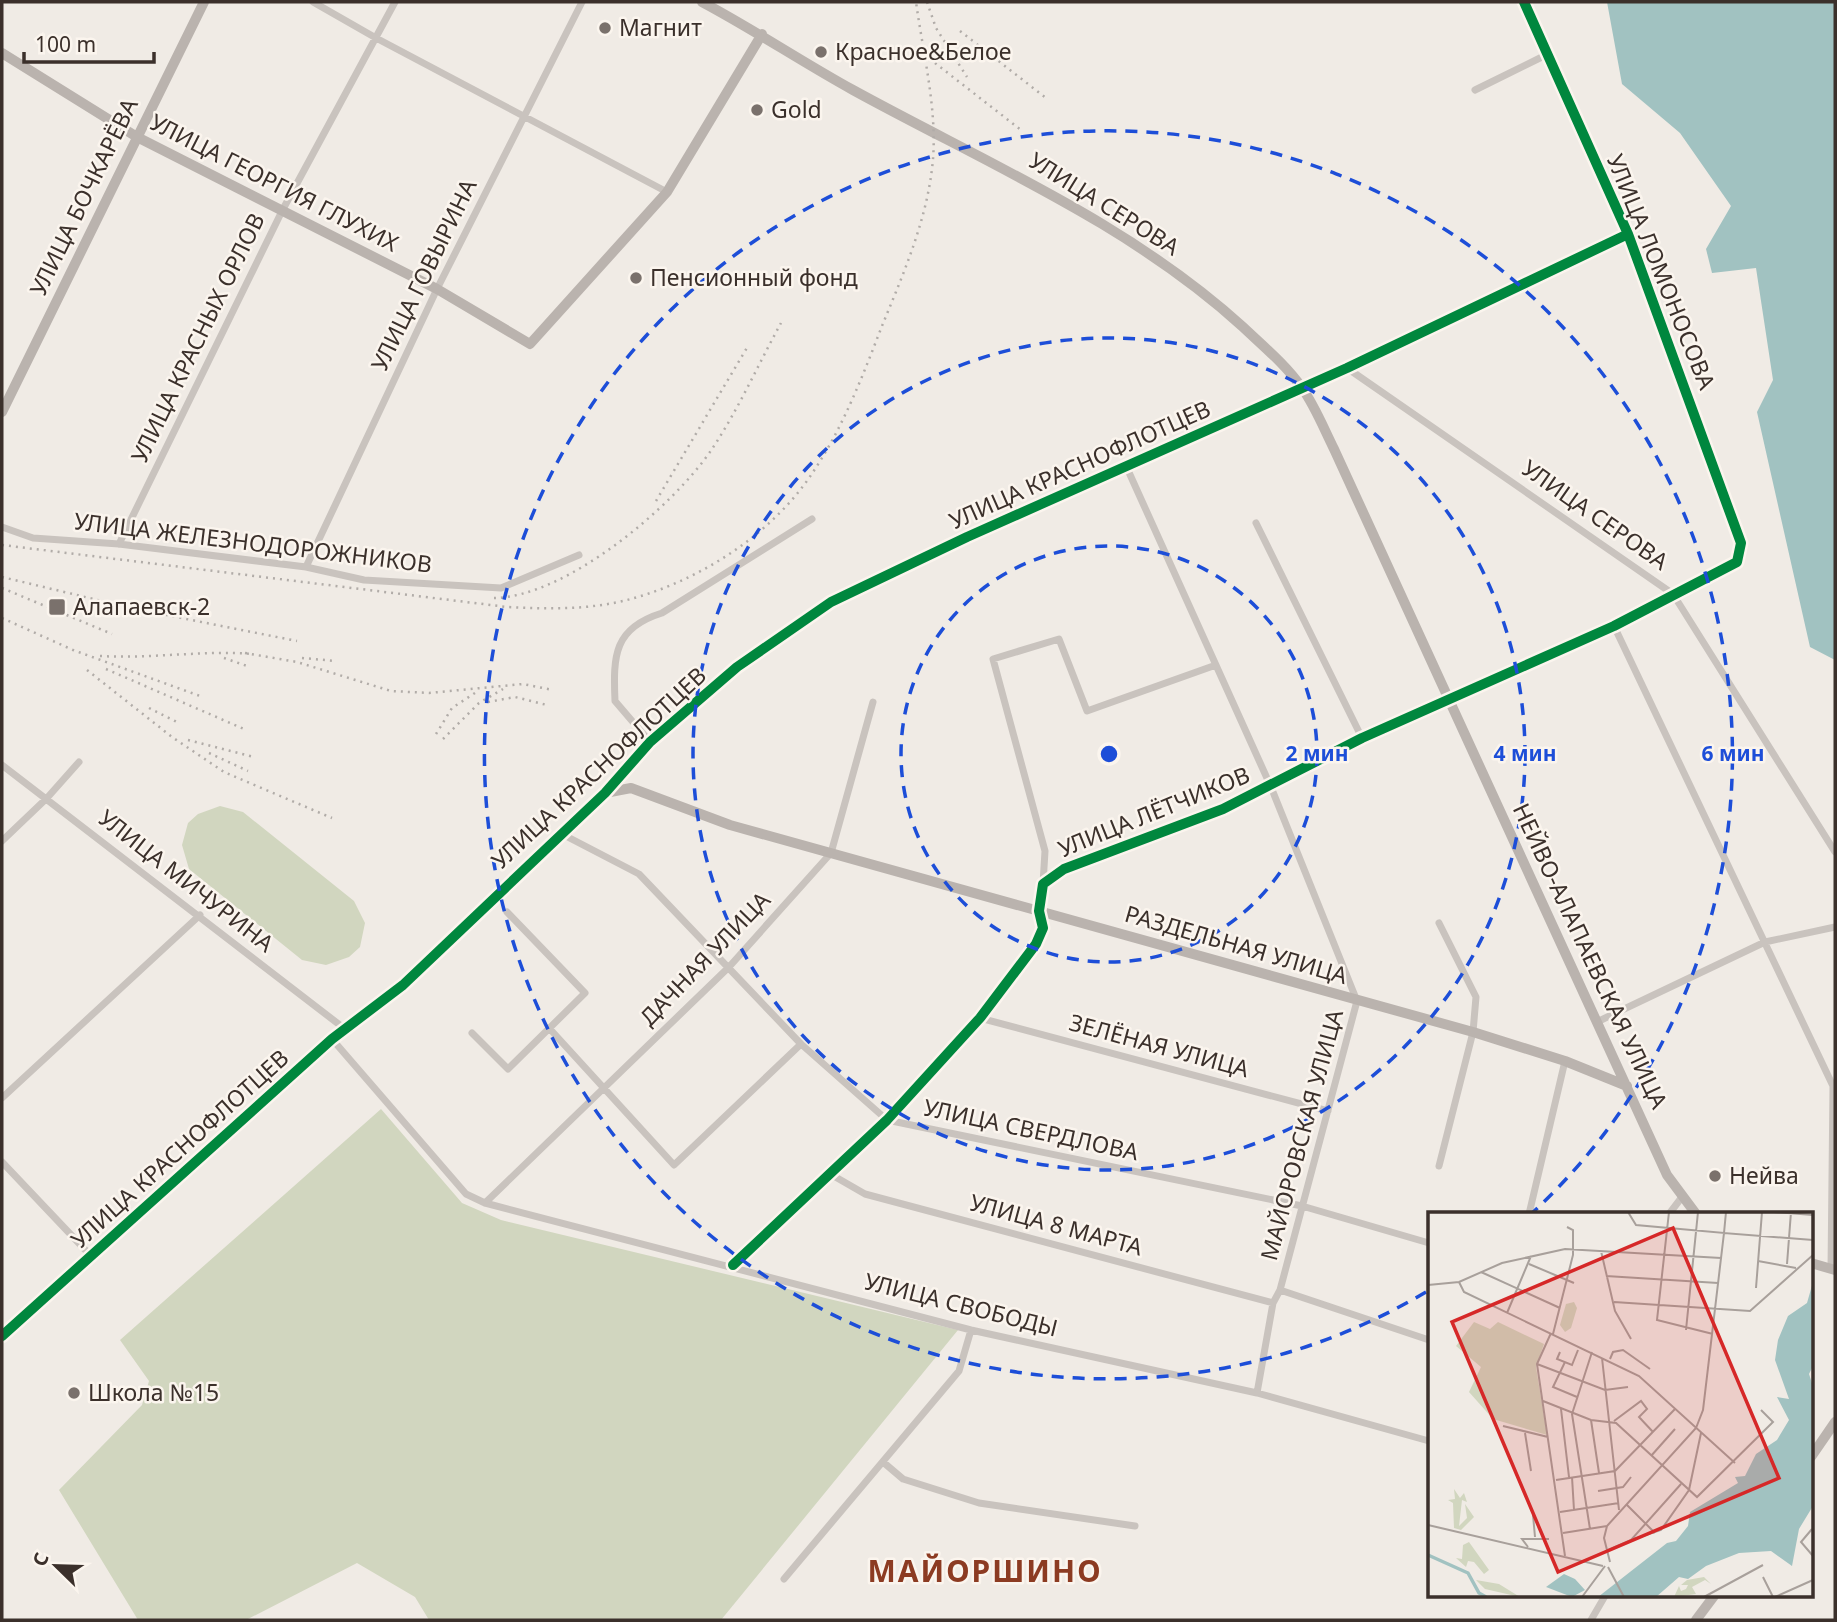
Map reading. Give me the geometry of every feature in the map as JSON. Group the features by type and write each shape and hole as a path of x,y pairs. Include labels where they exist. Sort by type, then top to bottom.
{"street":[{"name":"УЛИЦА БОЧКАРЁВА","path":"2,412 204,2"},
{"path":"313,2 667,192 762,34"},
{"name":"УЛИЦА КРАСНЫХ ОРЛОВ","path":"119,544 282,211 395,2"},
{"name":"УЛИЦА ГОВЫРИНА","path":"306,568 438,289 582,2"},
{"name":"УЛИЦА СЕРОВА","path":"702,2 762,34 851,90 1019,176 1154,257 1208,296 1277,359 1302,388"},
{"name":"УЛИЦА ЛОМОНОСОВА","path":"1524,2 1628,234 1741,542 1737,562"},
{"name":"УЛИЦА ГЕОРГИЯ ГЛУХИХ","path":"2,54 136,137 438,289 530,344 667,192"},
{"path":"1475,90 1548,54"},
{"name":"УЛИЦА КРАСНОФЛОТЦЕВ","path":"2,1336 332,1040 403,985 605,793 650,742 737,667 831,602 967,537 1347,368 1628,234"},
{"name":"УЛИЦА СЕРОВА","path":"1347,368 1672,594 1835,852"},
{"name":"НЕЙВО-АЛАПАЕВСКАЯ УЛИЦА","path":"1302,388 1334,449 1667,1175 1694,1212"},
{"name":"МАЙОРОВСКАЯ УЛИЦА","path":"1127,468 1271,787 1357,1001 1280,1290 1273,1303 1257,1394"},
{"path":"650,742 615,701 615,656 625,636 638,620 662,613 812,519"},
{"path":"1256,523 1362,738"},
{"name":"УЛИЦА ЖЕЛЕЗНОДОРОЖНИКОВ","path":"2,527 33,537 119,544 306,568 364,580 501,588 579,555"},
{"name":"УЛИЦА ЛЁТЧИКОВ","path":"733,1265 832,1175 887,1120 979,1018 1036,944 1043,928 1039,911 1043,884 1085,860 1223,809 1271,787 1362,738 1614,625 1737,562"},
{"path":"1614,625 1834,1085 1833,1269 1812,1263"},
{"path":"1043,884 1045,851 993,659 1059,639 1087,711 1216,665"},
{"path":"831,853 873,702"},
{"path":"2,841 47,798 79,762"},
{"name":"УЛИЦА МИЧУРИНА","path":"2,765 345,1029"},
{"name":"РАЗДЕЛЬНАЯ УЛИЦА","path":"605,793 631,788 730,825 1473,1031 1565,1061 1627,1086"},
{"name":"УЛИЦА СВЕРДЛОВА","path":"560,833 639,874 800,1044 887,1120 1302,1206 1428,1243"},
{"name":"ДАЧНАЯ УЛИЦА","path":"485,1203 729,967 831,853"},
{"path":"472,1034 508,1069 585,993 507,912"},
{"path":"2,1098 200,915"},
{"path":"1439,923 1476,997 1473,1031 1439,1166"},
{"path":"1599,1021 1765,942 1835,927"},
{"name":"ЗЕЛЁНАЯ УЛИЦА","path":"979,1018 1328,1111"},
{"path":"549,1028 674,1165 800,1044"},
{"path":"332,1040 466,1194 485,1203"},
{"path":"1529,1212 1565,1061"},
{"path":"2,1162 93,1257"},
{"name":"УЛИЦА 8 МАРТА","path":"832,1175 865,1194 1273,1303"},
{"path":"1671,1212 1682,1197"},
{"name":"УЛИЦА СВОБОДЫ","path":"485,1203 733,1265 971,1330 1257,1394 1428,1441"},
{"path":"1280,1290 1428,1340"},
{"path":"784,1579 959,1371 971,1330"},
{"path":"1812,1456 1835,1422"},
{"path":"883,1462 903,1479 979,1503 1135,1526"},
{"path":"1591,1620 1604,1598"},
{"path":"1696,1620 1712,1598"}],"green space":[{"path":"220,806 243,812 354,901 365,923 360,947 349,957 326,965 302,960 189,869 182,845 188,823 198,814"},
{"path":"381,1109 462,1203 501,1220 958,1330 721,1620 429,1620 415,1597 357,1563 246,1620 138,1620 59,1490 142,1405 149,1381 120,1340"}],"water":[{"path":"1607,2 1835,2 1835,660 1810,647 1757,412 1773,380 1756,268 1712,273 1706,249 1731,206 1680,133 1622,84"}],"railway":[{"path":"2,545 507,607 536,608 579,607 623,601 678,582 731,553 756,535 798,493 835,435 868,363 920,224 930,181 934,140 931,100 916,2"},
{"path":"927,2 936,28 967,77"},
{"path":"960,31 1046,98"},
{"path":"935,63 1021,130"},
{"path":"494,598 522,594 584,566 615,545 672,497 712,449 781,323"},
{"path":"656,501 748,346"},
{"path":"2,577 131,608 297,641"},
{"path":"2,588 112,634"},
{"path":"2,618 73,650 200,696"},
{"path":"245,653 297,662 391,691 429,693 523,684 553,690"},
{"path":"100,656 253,654"},
{"path":"224,658 250,667"},
{"path":"302,658 336,661"},
{"path":"106,669 244,729"},
{"path":"87,670 172,737 224,772 332,818"},
{"path":"443,739 479,703 503,689"},
{"path":"436,734 452,708 478,691"},
{"path":"488,702 515,697 547,705"},
{"path":"149,708 179,723"},
{"path":"188,740 254,757"},
{"path":"209,753 248,771"}],"cycle path":[{"path":"733,1265 887,1120 980,1018 1036,944 1043,928 1039,911 1043,884 1064,869 1223,809 1362,738 1614,626 1737,562 1741,543 1628,234 1524,2"},
{"path":"2,1336 332,1039 403,985 605,793 650,742 737,667 831,602 967,537 1347,368 1628,234"}],"place":[{"name":"Магнит","path":"605,28"},
{"name":"Красное&Белое","path":"821,52"},
{"name":"Gold","path":"757,110"},
{"name":"Пенсионный фонд","path":"636,278"},
{"name":"Алапаевск-2","path":"57,607"},
{"name":"Нейва","path":"1715,1176"},
{"name":"Школа №15","path":"74,1393"}],"district":[{"name":"МАЙОРШИНО","path":"985,1572"}]}
